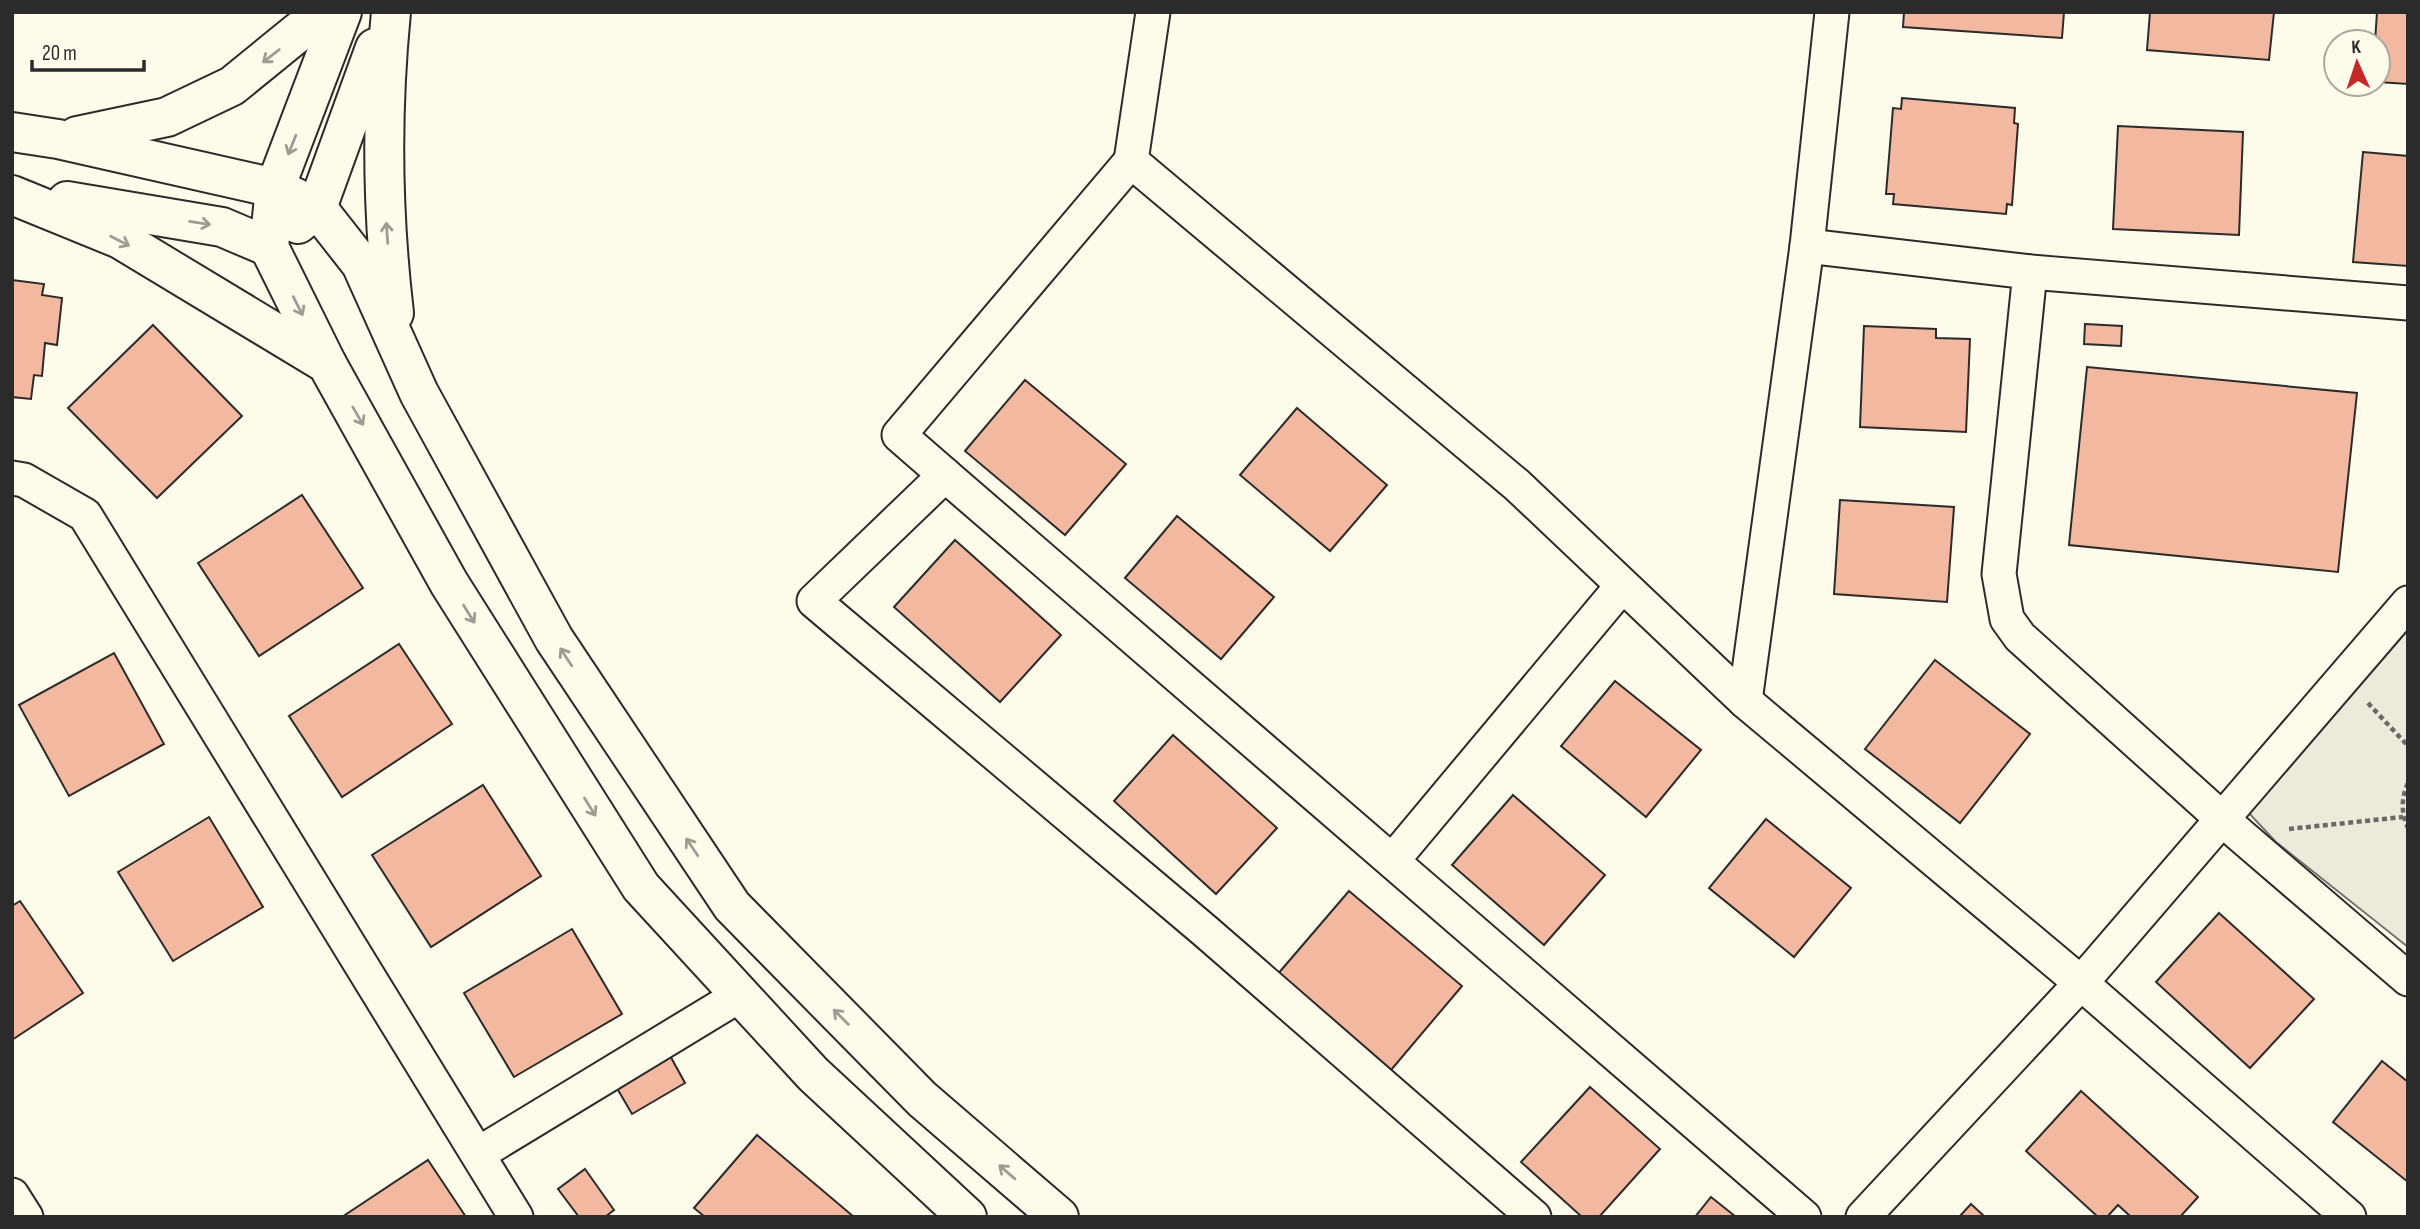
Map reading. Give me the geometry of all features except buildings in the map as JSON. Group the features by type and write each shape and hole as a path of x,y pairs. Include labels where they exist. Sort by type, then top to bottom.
{"main road":[{"path":"58,139 167,117 232,86 323,12"},
{"path":"342,12 275,188 269,247 327,364 449,583 642,887 813,1074 967,1217"},
{"path":"269,247 317,208 391,12"},
{"path":"391,12 384,79 382,159 390,274 399,350"},
{"path":"12,132 58,139 275,188 317,208 361,264 399,350 485,518 554,639 732,906 922,1099 1059,1217"},
{"path":"12,194 222,227 269,247"},
{"path":"12,194 120,239 327,364"}],"street":[{"path":"1153,12 1131,161 899,435 1804,1217"},
{"path":"1745,701 1807,246 1832,12"},
{"path":"1131,161 1517,485 1745,701 2081,983 2349,1217"},
{"path":"1807,246 2030,272 2408,303"},
{"path":"2030,272 1999,574 2007,619 2020,637 2232,827 2408,979"},
{"path":"946,475 814,601 1204,930 1534,1217"},
{"path":"12,478 24,480 85,515 516,1217"},
{"path":"1393,860 1622,586"},
{"path":"1863,1217 2081,983 2232,827 2344,678 2408,603"},
{"path":"478,1154 740,995"},
{"path":"12,1195 26,1217"}],"path":[{"path":"2344,678 2408,747"},
{"path":"2408,783 2403,793 2403,817 2408,828"},
{"path":"2232,827 2403,817"}],"shaded area":[{"path":"2408,618 2408,947 2276,842 2246,810"}]}
